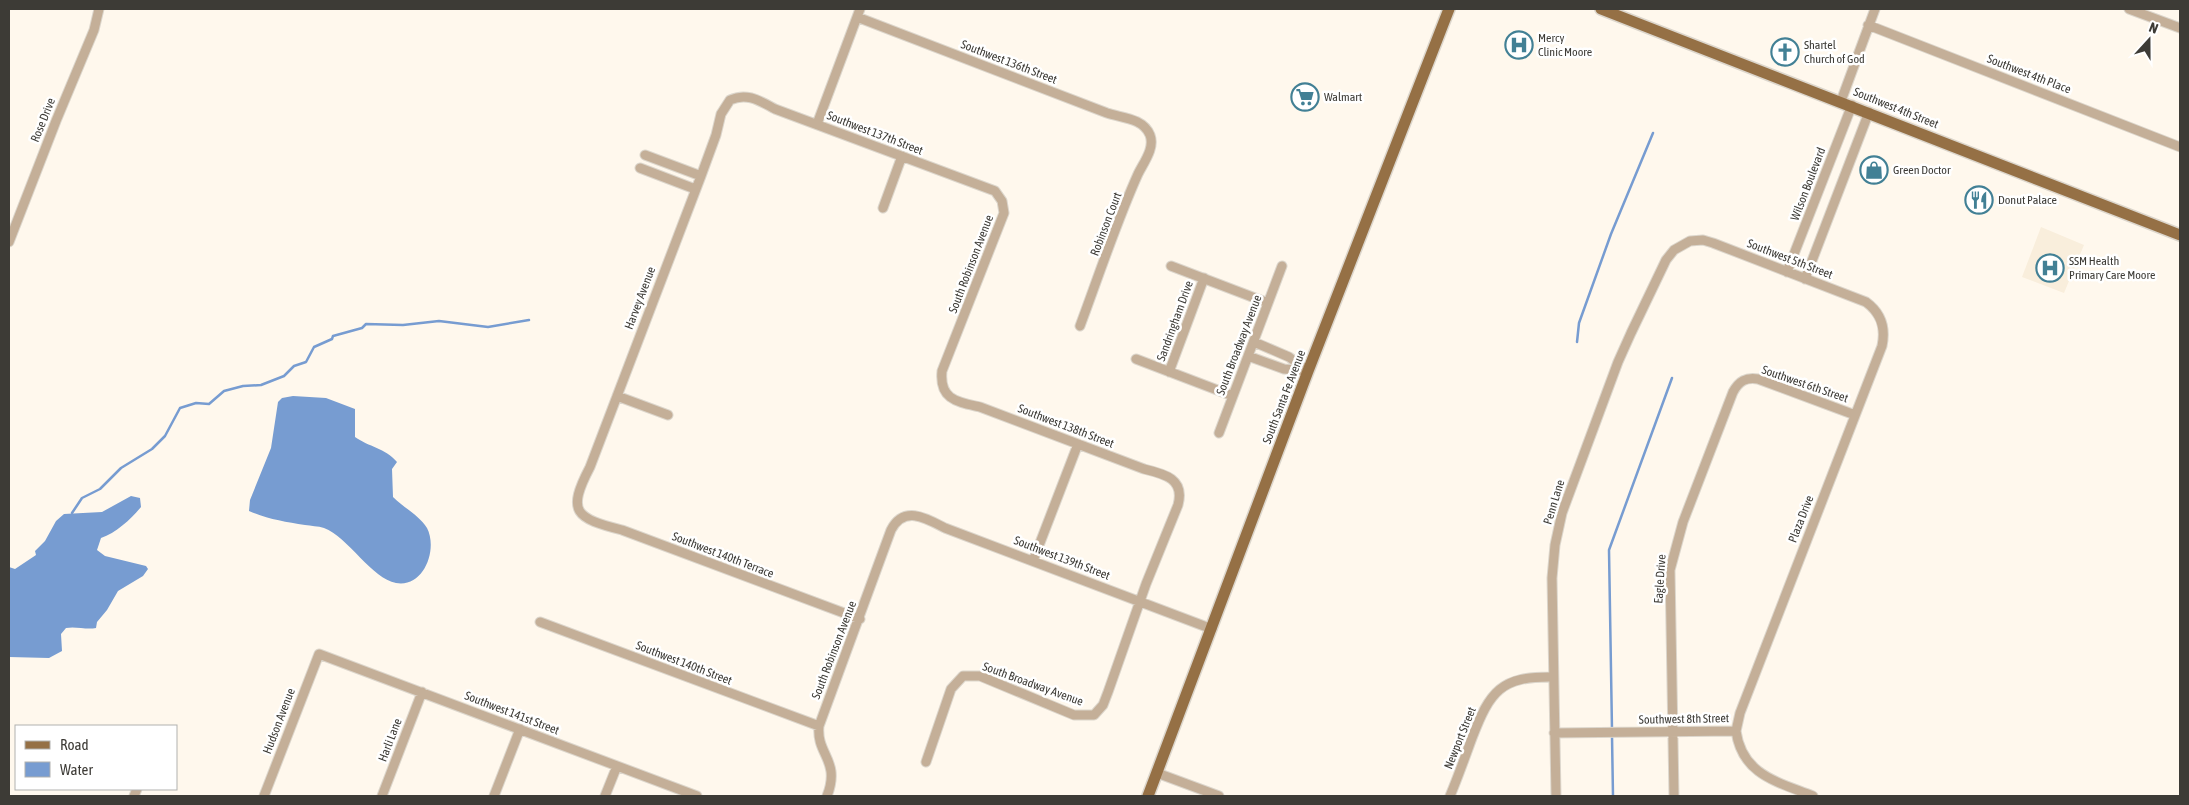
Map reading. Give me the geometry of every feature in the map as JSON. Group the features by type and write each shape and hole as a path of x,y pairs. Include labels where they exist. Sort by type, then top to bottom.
{"main road":[{"name":"South Santa Fe Avenue","path":"1148,796 1308,371 1449,9"},
{"name":"Southwest 4th Street","path":"1601,9 1846,103 2180,235"}],"street":[{"name":"Rose Drive","path":"9,242 94,30 99,9"},
{"name":"Wilson Boulevard","path":"1787,272 1846,103 1868,25 1875,9"},
{"path":"2129,9 2180,28"},
{"path":"817,124 859,13"},
{"name":"Southwest 136th Street","path":"859,13 1107,113 1137,121 1149,132"},
{"name":"Southwest 4th Place","path":"1868,25 2180,146"},
{"name":"Southwest 137th Street","path":"734,98 748,96 817,124 987,186 995,191 1002,201"},
{"name":"Harvey Avenue","path":"580,510 576,501 579,488 590,467 701,176 716,135 721,114 726,104 734,98"},
{"path":"1806,279 1869,112"},
{"name":"Robinson Court","path":"1080,326 1138,175 1151,148 1152,142 1149,132"},
{"path":"645,155 701,176"},
{"path":"883,208 902,156"},
{"path":"658,175 663,162"},
{"path":"640,168 696,189"},
{"name":"South Robinson Avenue","path":"945,391 941,379 942,371 990,246 1002,221 1004,213 1002,201"},
{"name":"Southwest 5th Street","path":"1686,243 1697,240 1713,243 1866,302 1879,316"},
{"name":"Penn Lane","path":"1556,796 1552,566 1562,513 1627,341 1666,260 1674,250 1686,243"},
{"path":"1171,266 1268,303"},
{"name":"South Broadway Avenue","path":"1219,433 1282,266"},
{"name":"Sandringham Drive","path":"1169,372 1204,278"},
{"name":"Plaza Drive","path":"1736,730 1740,713 1882,346 1883,329 1879,316"},
{"path":"1254,342 1290,357 1308,371"},
{"path":"1248,356 1284,369 1308,371"},
{"path":"1136,359 1233,396"},
{"name":"Southwest 6th Street","path":"1746,379 1765,381 1855,415"},
{"name":"Eagle Drive","path":"1674,796 1670,589 1672,559 1683,522 1733,392 1741,381 1746,379"},
{"name":"Southwest 138th Street","path":"945,391 959,402 980,407 1144,469 1169,476 1178,487"},
{"path":"616,396 668,415"},
{"path":"1033,561 1078,444"},
{"name":"South Broadway Avenue","path":"926,762 951,689 963,676 980,676 1074,715 1094,715 1103,705 1140,602 1178,505 1180,498 1178,487"},
{"name":"Southwest 140th Terrace","path":"580,510 594,523 622,530 860,619"},
{"name":"Southwest 139th Street","path":"903,516 915,514 922,516 945,528 1212,628"},
{"name":"South Robinson Avenue","path":"819,726 860,619 890,530 903,516"},
{"name":"Southwest 140th Street","path":"540,622 819,726"},
{"name":"Southwest 141st Street","path":"319,654 696,796"},
{"name":"Hudson Avenue","path":"264,796 319,654"},
{"name":"Newport Street","path":"1450,796 1483,710 1494,694 1501,688 1527,677 1553,677"},
{"name":"Harli Lane","path":"382,796 422,692"},
{"path":"819,726 820,742 831,767 831,782 827,796"},
{"path":"494,796 520,729"},
{"name":"Southwest 8th Street","path":"1554,733 1736,730 1740,747 1748,762 1754,768 1770,780 1810,796"},
{"path":"605,796 617,766"},
{"path":"1157,772 1219,796"}],"shaded area":[{"name":"SSM Health Primary Care Moore","path":"2041,227 2084,245 2064,293 2022,277"}],"water":[{"path":"293,396 326,398 355,409 355,437 382,451 397,462 392,469 393,497 420,519 427,528 430,537 431,546 426,565 414,579 406,583 396,583 387,580 342,540 324,528 276,520 249,511 250,500 271,448 278,402 282,398"},
{"path":"131,496 140,498 141,507 123,525 101,538 97,550 105,556 146,566 148,569 143,576 118,591 107,610 97,622 96,628 66,628 61,634 62,651 49,658 9,657 9,567 15,569 36,555 35,551 45,541 56,521 64,514 102,512"}],"waterway":[{"path":"1577,342 1579,323 1611,234 1653,133"},
{"path":"72,513 82,498 100,489 121,468 152,449 165,436 180,408 196,403 209,404 224,391 243,386 261,385 284,376 294,366 306,362 314,347 332,339 333,336 362,328 366,324 403,325 439,321 488,327 529,320"},
{"path":"1612,730 1609,550 1672,378"},
{"path":"1612,736 1613,796"}],"place":[{"name":"Mercy Clinic Moore","path":"1519,45"},
{"name":"Shartel Church of God","path":"1785,52"},
{"name":"Walmart","path":"1305,97"},
{"name":"Green Doctor","path":"1874,170"},
{"name":"Donut Palace","path":"1979,200"},
{"name":"SSM Health Primary Care Moore","path":"2050,268"}]}
